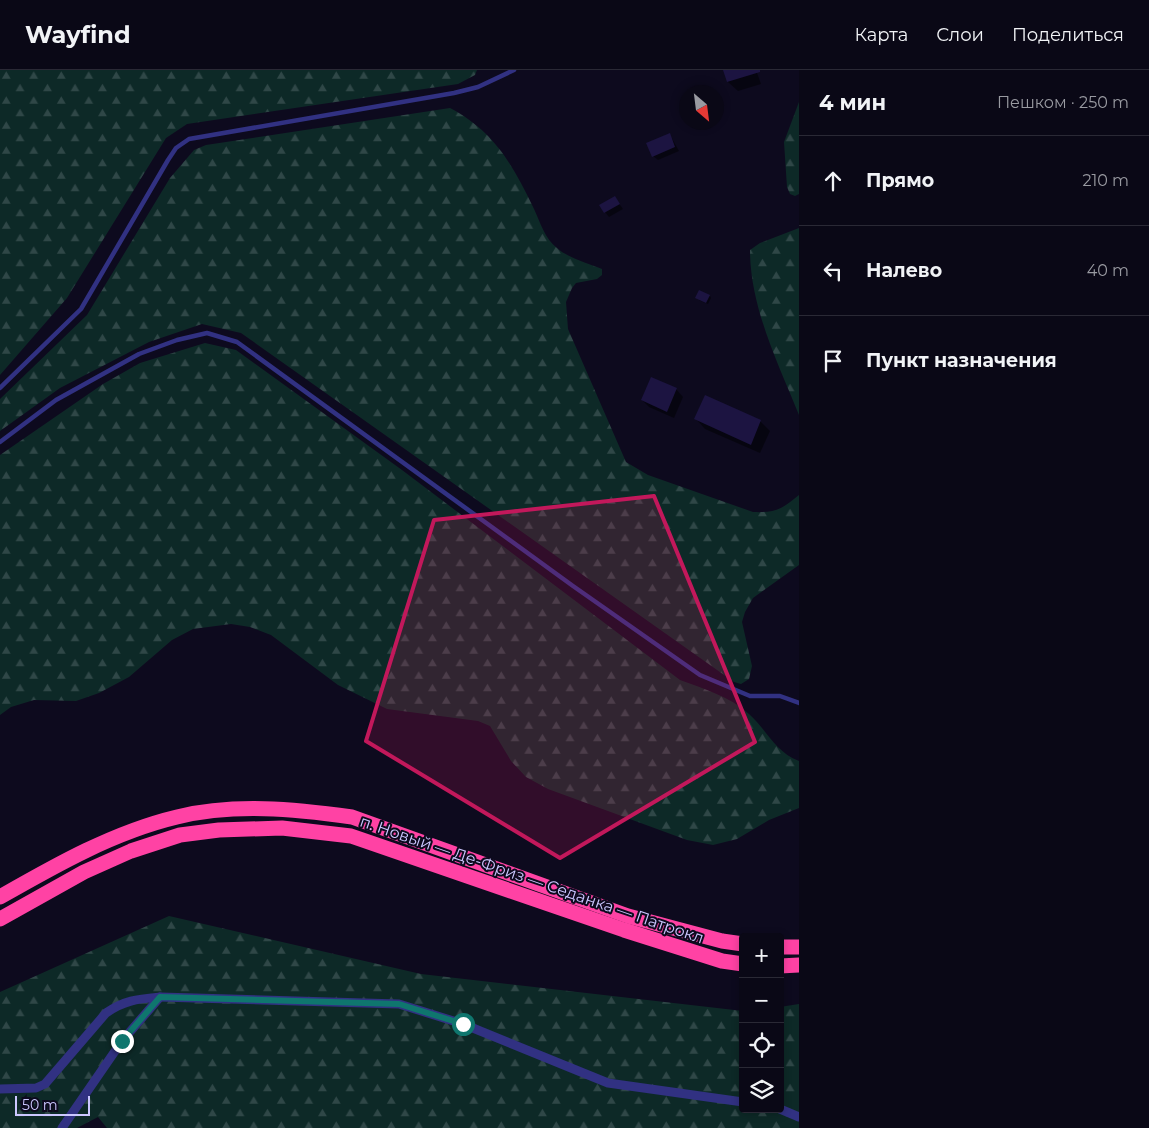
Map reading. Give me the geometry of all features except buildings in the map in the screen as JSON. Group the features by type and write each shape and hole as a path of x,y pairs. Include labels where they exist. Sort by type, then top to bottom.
{"highway":[{"name":"п. Новый — Де-Фриз — Седанка — Патрокл","path":"0,897 78,854 122,835 177,817 221,810 265,808 307,811 352,818 628,916 722,942 739,944"},
{"name":"п. Новый — Де-Фриз — Седанка — Патрокл","path":"0,919 84,872 131,851 172,838 219,830 282,828 351,836 624,930 722,961 739,963"},
{"path":"784,947 799,947"},
{"path":"784,966 799,965"}],"street":[{"path":"0,1089 36,1088 45,1084 106,1013 119,1004 132,999 160,997 399,1004 463,1024 608,1083 739,1101"},
{"path":"62,1128 122,1041 160,997"},
{"path":"784,1111 799,1117"}],"lane":[{"path":"0,388 81,309 168,160 176,148 189,139 454,93 478,87 514,70"},
{"path":"0,442 56,400 139,354 177,340 207,333 237,342 565,580 700,675 750,696 780,696 799,703"}],"highlighted area":[{"path":"654,496 755,742 560,858 366,741 434,520"}],"green space":[{"path":"0,70 477,70 475,75 458,84 187,124 166,138 67,298 0,375"},
{"path":"799,102 799,194 795,196 790,194 787,187 784,142"},
{"path":"450,108 466,117 491,139 501,151 518,178 549,240 566,254 602,269 602,275 597,279 576,283 572,288 566,302 568,329 626,462 648,475 753,512 773,511 788,504 799,495 799,565 753,598 745,612 742,622 752,666 749,679 741,684 734,682 241,333 202,324 149,342 60,388 0,431 0,399 87,315 170,178 194,150 206,145"},
{"path":"799,228 799,415 774,355 760,314 751,271 750,250 760,243"},
{"path":"205,343 236,350 402,470 680,680 733,702 749,714 777,746 799,761 799,808 769,820 737,839 713,845 687,840 548,789 526,777 511,761 490,726 478,721 387,709 338,685 271,635 250,627 231,624 193,629 172,640 129,677 99,693 76,701 34,700 11,707 0,715 0,455 103,384 140,363"},
{"path":"169,916 421,974 739,1011 739,1113 784,1113 784,1006 799,1004 799,1128 107,1128 98,1117 77,1128 0,1128 0,992"}],"route":[{"path":"122,1041 160,997 234,1001 399,1004 463,1024"}]}
